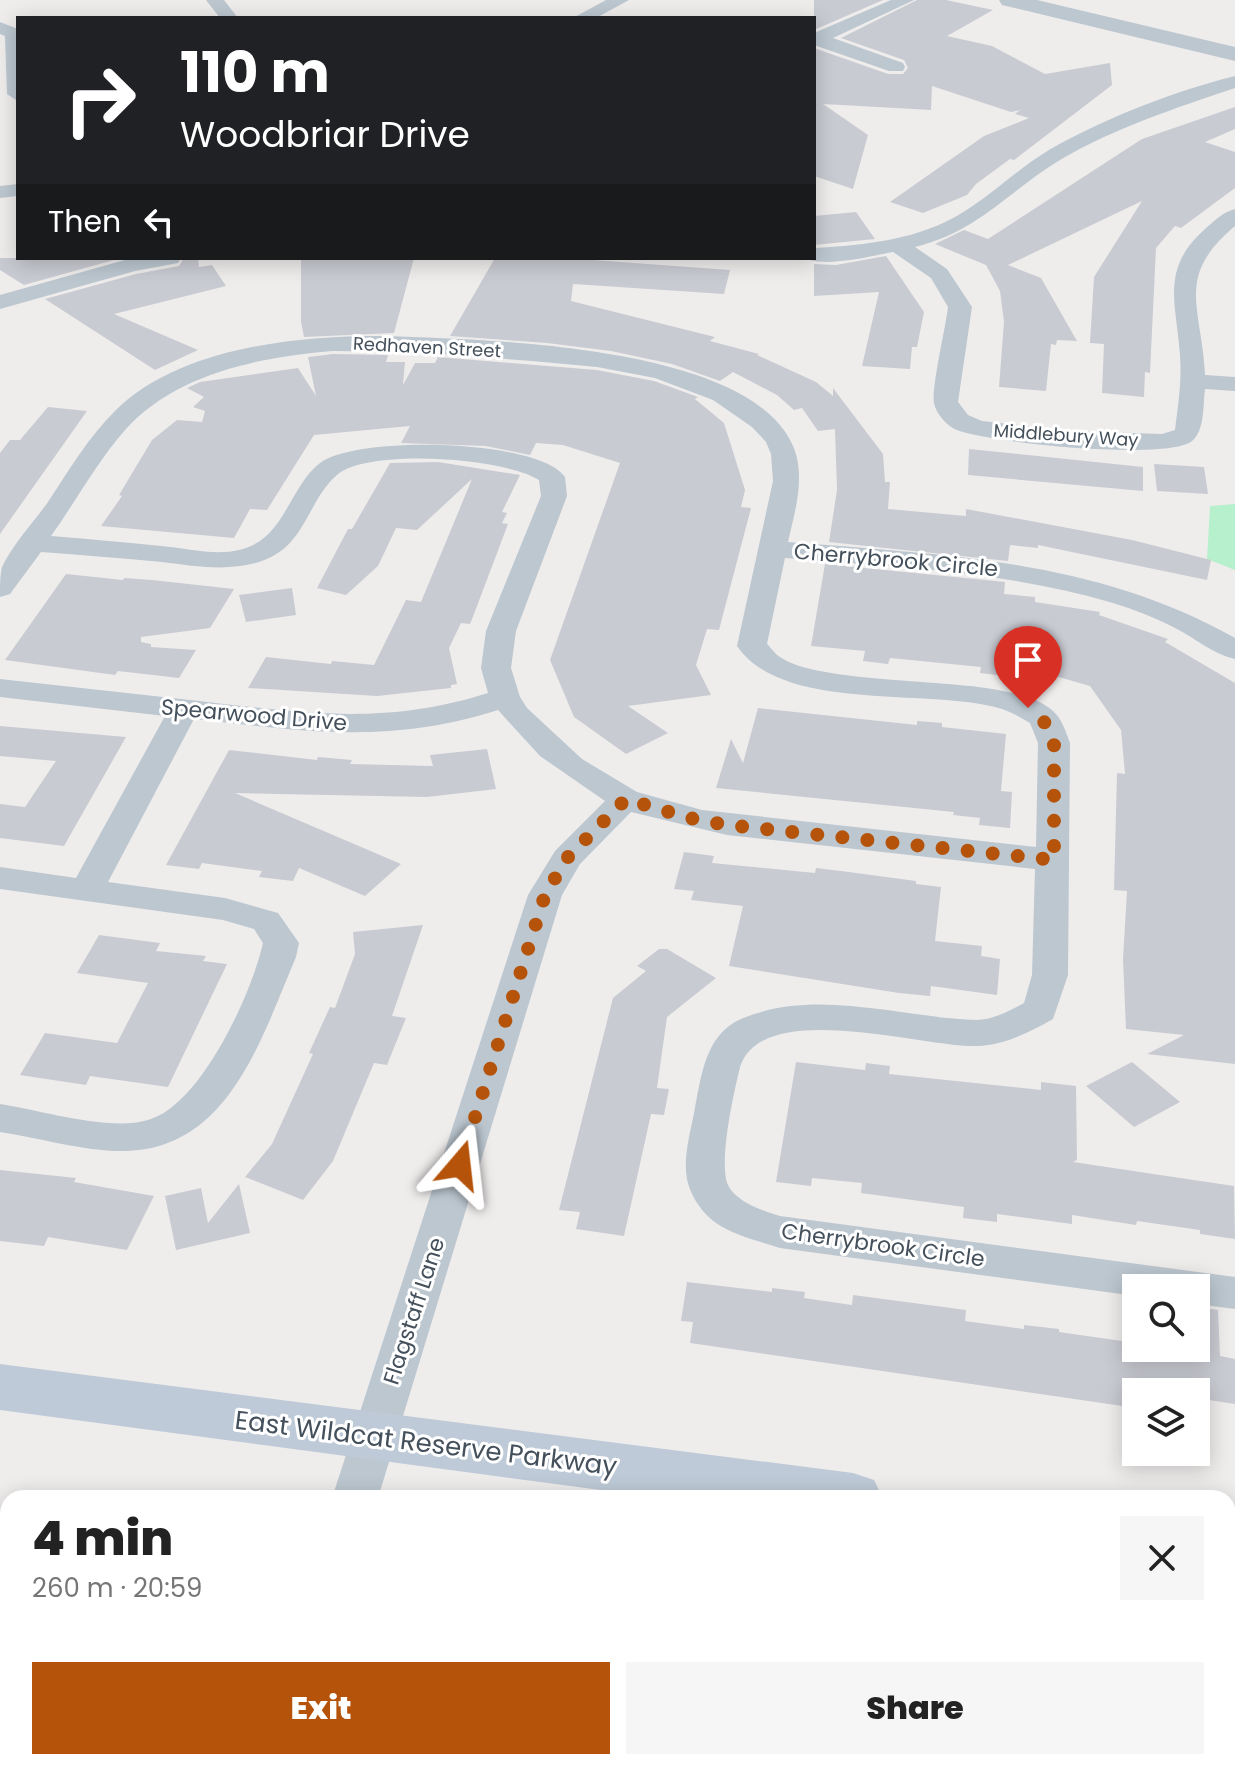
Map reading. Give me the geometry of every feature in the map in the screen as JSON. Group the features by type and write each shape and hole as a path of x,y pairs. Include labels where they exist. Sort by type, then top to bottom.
{"main road":[{"name":"East Wildcat Reserve Parkway","path":"0,1387 791,1490"}],"street":[{"path":"215,0 227,16"},
{"path":"586,16 620,0"},
{"path":"816,40 905,0"},
{"path":"1010,0 1235,54"},
{"path":"0,27 14,34 16,94"},
{"path":"816,40 896,67"},
{"path":"816,255 896,244 946,229 973,215 1022,176 1062,151 1129,120 1235,82"},
{"name":"Middlebury Way","path":"896,244 939,274 960,307 946,402 951,414 966,425 996,432 1141,442 1177,440 1187,432 1193,381 1182,287 1190,259 1199,245 1235,215"},
{"path":"0,302 159,260"},
{"name":"Redhaven Street","path":"0,588 111,430 154,392 230,361 276,350 341,342 400,343 640,366 680,377 726,396 760,420 780,443 786,481 773,549"},
{"path":"1193,381 1235,384"},
{"path":"34,543 213,559 249,557 272,547 290,530 325,471 343,457 389,451 415,452 535,466 552,477 554,496 496,651 498,680 505,698 557,755 626,799 689,818 727,825 1054,860"},
{"name":"Cherrybrook Circle","path":"1235,650 1161,608 1059,578 773,549 752,646 757,657 771,667 811,678 991,698 1028,708 1041,716 1050,728 1054,743 1050,975 1040,1010 1005,1029 978,1033 801,1016 760,1022 744,1032 730,1047 721,1066 705,1167 707,1188 722,1205 748,1222 780,1232 1235,1293"},
{"name":"Spearwood Drive","path":"0,688 312,723 374,725 451,715 505,698"},
{"path":"87,889 183,710"},
{"name":"Flagstaff Lane","path":"357,1490 545,895 567,858 626,799"},
{"path":"0,878 225,909 266,921 281,943 278,957 218,1086 182,1123 152,1134 129,1137 0,1118"}],"green space":[{"path":"1235,504 1235,570 1207,559 1210,506"}],"building":[{"path":"814,0 883,0 816,29"},
{"path":"917,0 946,0 993,10 947,36 992,46 1045,74 1110,63 1112,85 1014,160 1010,159 976,184 967,195 923,213 890,202 984,136 1029,118 1015,114 1020,110 1011,112 932,86 931,110 823,104 868,135 853,189 816,177 816,49 888,74 903,74 908,68 904,60 841,38"},
{"path":"1235,107 1235,129 1205,142 1235,152 1235,188 1181,228 1175,226 1156,248 1150,373 1145,372 1144,397 1102,393 1104,344 1090,343 1094,277 1142,201 1008,265 1041,278 1077,341 1057,340 1056,345 1051,344 1046,391 999,387 1004,322 1000,291 986,265 935,244 964,230 988,239 1142,139"},
{"path":"856,212 875,239 816,245 816,216"},
{"path":"886,256 924,312 917,347 912,347 910,369 862,366 879,292 814,296 814,264 836,265"},
{"path":"0,258 114,260 24,285 0,270"},
{"path":"183,260 198,260 199,267 212,265 226,286 114,314 198,350 155,370 45,299 136,274 179,266"},
{"path":"301,260 413,260 394,333 304,337 301,322"},
{"path":"494,260 592,260 730,270 724,294 573,284 571,301 715,337 710,341 759,354 816,382 833,396 833,388 883,454 885,482 890,482 888,509 966,516 966,509 1132,540 1211,560 1207,580 1038,545 1038,548 1010,545 1008,561 829,542 837,490 835,429 818,431 802,408 794,410 777,395 733,372 720,381 672,364 611,351 450,336"},
{"path":"388,355 386,362 405,362 403,385 415,363 435,363 438,357 597,370 654,381 698,397 695,399 724,423 745,490 741,507 751,508 719,630 707,629 696,665 711,695 628,706 668,733 626,754 574,717 550,660 620,463 563,445 536,443 530,455 486,446 401,443 410,426 314,435 267,510 250,509 234,538 101,526 122,496 119,495 152,440 177,420 202,422 205,411 193,407 204,397 187,388 200,382 298,368 316,396 308,357"},
{"path":"48,407 87,411 0,534 0,453 10,440 20,440"},
{"path":"969,449 1143,467 1143,491 968,475"},
{"path":"438,462 520,475 502,512 507,513 502,523 508,524 470,624 461,623 449,648 457,684 451,685 451,688 377,696 248,688 266,657 374,665 406,600 421,602 472,479 417,530 396,528 378,566 346,595 317,588 348,529 352,529 390,463"},
{"path":"1154,464 1204,467 1208,494 1157,491"},
{"path":"825,564 1005,582 1004,594 1035,597 1035,602 1100,612 1099,615 1168,639 1165,642 1235,683 1235,1064 1147,1054 1184,1035 1126,1029 1123,959 1127,891 1114,890 1117,773 1125,774 1121,730 1090,686 1006,662 1005,676 980,673 981,667 890,658 888,664 863,661 865,651 811,646"},
{"path":"66,574 234,589 210,628 141,637 141,642 151,644 151,647 196,650 179,678 118,671 115,675 5,660"},
{"path":"292,588 296,615 246,622 239,595"},
{"path":"758,708 917,725 917,721 942,723 942,727 1006,734 1001,791 1012,792 1010,828 979,825 980,818 953,815 954,812 716,788 731,739 743,763"},
{"path":"0,726 126,737 64,846 0,838 0,804 25,807 56,761 0,756"},
{"path":"487,749 496,789 427,797 235,793 401,864 365,896 299,868 293,881 259,877 262,871 202,863 199,869 166,865 229,750 317,760 318,757 352,760 350,764 433,766 430,755"},
{"path":"684,852 714,856 712,863 815,873 816,868 941,887 935,941 982,946 981,956 1000,959 997,995 931,986 930,996 899,993 729,966 743,906 691,900 694,891 674,889"},
{"path":"423,925 392,1016 406,1018 387,1065 374,1063 333,1161 303,1200 245,1177 272,1144 313,1054 309,1053 330,1007 335,1008 355,954 353,932"},
{"path":"99,935 160,943 156,951 206,956 203,961 227,964 168,1087 90,1076 86,1085 20,1075 45,1033 117,1043 148,983 77,973"},
{"path":"659,949 667,949 716,978 667,1017 657,1088 669,1089 664,1115 651,1114 624,1236 576,1229 580,1212 559,1210 613,998 646,971 637,966"},
{"path":"796,1062 865,1070 866,1063 890,1066 889,1074 1041,1090 1041,1082 1076,1086 1077,1160 1073,1162 1234,1186 1235,1239 1200,1234 1200,1230 1137,1221 1136,1225 1072,1215 1072,1224 997,1214 997,1222 963,1218 964,1207 861,1193 862,1183 812,1178 811,1186 776,1182"},
{"path":"1132,1062 1180,1102 1134,1127 1086,1086"},
{"path":"0,1170 76,1178 74,1182 154,1196 127,1250 48,1237 44,1246 0,1241"},
{"path":"239,1184 250,1233 176,1250 165,1196 201,1188 208,1223"},
{"path":"687,1282 772,1292 772,1288 805,1292 804,1298 852,1305 853,1295 966,1310 965,1321 1024,1329 1024,1325 1059,1329 1059,1332 1122,1341 1122,1362 1210,1362 1210,1309 1218,1310 1220,1356 1235,1359 1235,1404 1210,1400 1210,1378 1122,1378 1122,1406 690,1343 693,1322 681,1321"}],"route":[{"path":"460,1165 545,895 567,858 626,799 689,818 727,825 1054,860 1054,743 1050,728 1041,716 1028,708"}]}
